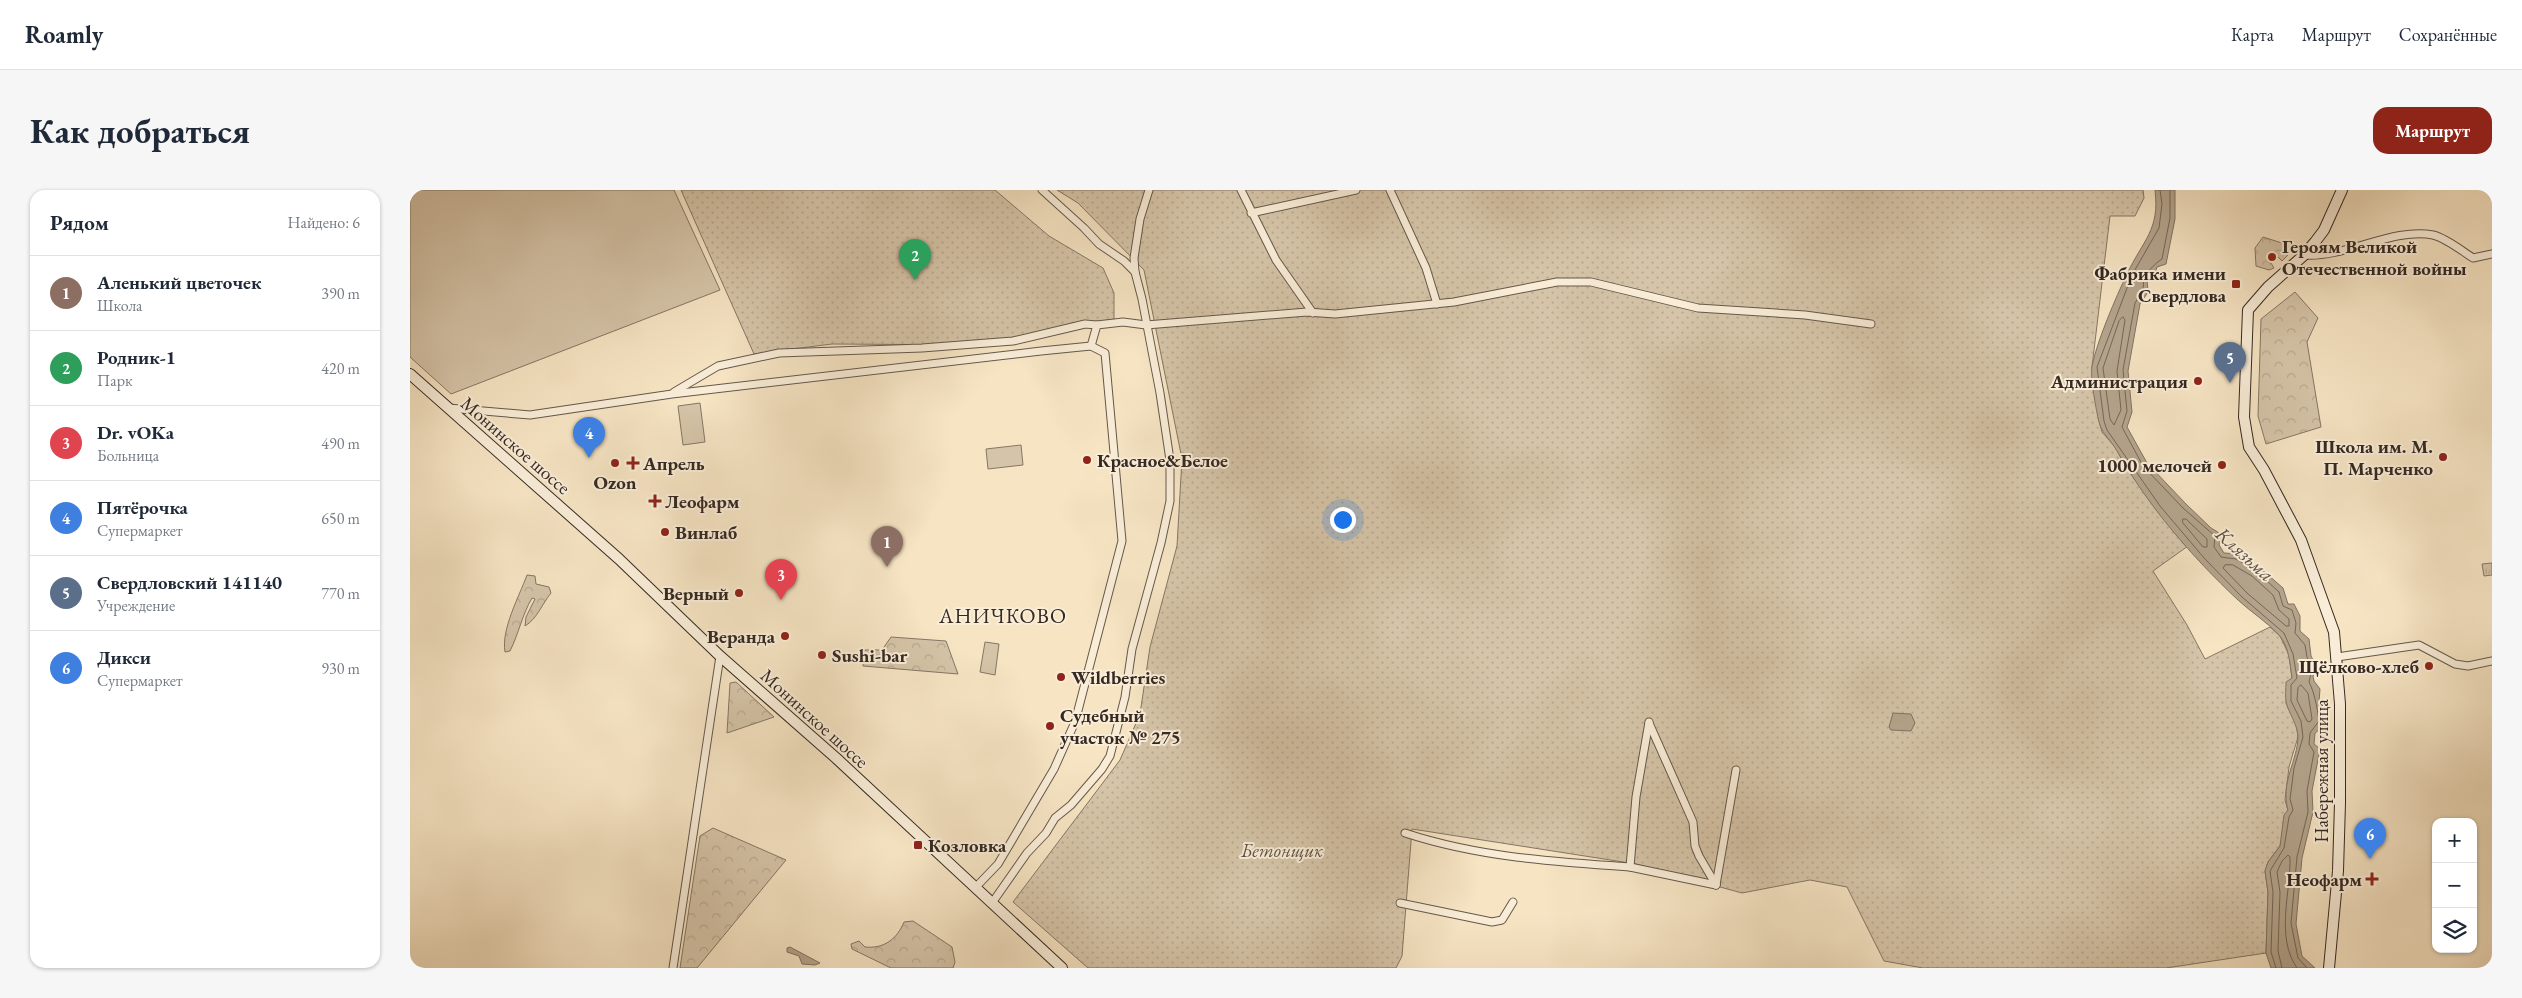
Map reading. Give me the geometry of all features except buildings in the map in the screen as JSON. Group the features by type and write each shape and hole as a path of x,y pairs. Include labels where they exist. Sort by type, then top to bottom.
{"main road":[{"path":"2304,255 2324,230 2342,190"},
{"name":"Набережная улица","path":"2304,255 2268,287 2248,310 2244,417 2250,447 2301,540 2334,632 2341,718 2340,803 2338,871 2329,968"},
{"name":"Монинское шоссе","path":"410,374 619,560 720,656 836,758 1062,968"}],"street":[{"path":"1042,190 1099,244 1124,261 1135,272"},
{"path":"992,903 1027,853 1046,833 1055,818 1071,805 1102,769 1110,756 1125,697 1132,649 1170,501 1170,460 1160,392 1135,272 1135,245 1140,219 1149,190"},
{"path":"1241,190 1250,213 1276,260 1312,313"},
{"path":"1250,213 1356,190"},
{"path":"1390,190 1426,268 1437,304"},
{"path":"2304,255 2325,255 2389,239 2417,235 2434,235 2473,258 2492,254"},
{"path":"672,394 718,366 778,352 922,348 1013,341 1084,324 1096,325 1123,322 1146,325 1312,313 1335,314 1437,304 1575,280 1591,282 1698,308 1805,315 1871,324"},
{"path":"1091,346 1096,325"},
{"path":"447,408 530,415 672,394 1091,346 1106,353 1122,541 1075,722 1054,769 998,864 975,888"},
{"path":"2337,657 2419,645 2456,664 2468,666 2492,661"},
{"path":"673,968 720,656"},
{"path":"1630,867 1636,797 1649,722 1693,822 1695,846 1699,856 1716,884"},
{"path":"1716,884 1736,770"},
{"path":"1405,833 1443,846 1533,861 1630,867 1716,884"},
{"path":"1400,903 1492,922 1502,920 1513,902"}],"green space":[{"path":"410,190 674,190 720,290 451,394 410,357"},
{"path":"681,190 995,190 1049,236 1103,268 1114,293 1114,319 994,345 832,344 754,354"},
{"name":"Бетонщик","path":"1057,190 2143,190 2144,198 2135,216 2110,216 2092,367 2099,421 2102,432 2116,448 2126,467 2156,509 2188,546 2153,571 2187,625 2205,659 2270,627 2280,636 2289,655 2292,678 2286,703 2296,723 2298,737 2289,767 2285,800 2288,810 2280,846 2268,862 2265,871 2268,892 2266,953 2166,968 1923,968 1884,961 1847,887 1810,880 1742,893 1636,864 1412,829 1402,956 1396,968 1088,968 1013,902 1120,760 1140,714 1150,647 1177,546 1182,459 1144,270 1078,203"},
{"path":"2263,237 2285,244 2293,250 2282,261 2274,253 2268,258 2274,268 2269,270 2256,266 2255,248"},
{"path":"2295,292 2318,318 2307,342 2321,427 2266,444 2258,416 2261,319"},
{"path":"700,403 705,442 683,445 678,406"},
{"path":"1021,445 1023,465 988,469 986,449"},
{"path":"2492,563 2492,575 2484,576 2482,564"},
{"path":"527,575 535,576 536,584 549,587 551,593 536,615 525,626 526,617 535,599 532,598 510,651 505,652 504,643 508,623"},
{"path":"891,637 946,641 958,674 863,666 864,650 882,650"},
{"path":"985,642 999,644 995,675 980,672"},
{"path":"736,682 774,717 727,733 730,683"},
{"path":"713,828 786,860 697,968 680,968 700,836"},
{"path":"913,921 952,947 955,962 953,968 891,968 852,949 851,944 859,941 865,947 878,946 889,942 898,933 904,922"}],"water":[{"path":"2155,190 2175,190 2175,219 2166,264 2157,267 2155,273 2147,279 2148,292 2140,304 2128,371 2132,412 2127,427 2147,463 2211,528 2221,534 2219,545 2224,553 2240,554 2243,559 2260,568 2283,588 2288,604 2294,604 2300,616 2300,631 2309,639 2311,656 2318,670 2313,676 2320,689 2319,702 2325,725 2315,733 2314,744 2320,749 2312,791 2313,812 2302,858 2296,924 2302,956 2315,968 2271,968 2266,953 2268,892 2265,871 2268,862 2280,846 2284,815 2288,810 2286,790 2298,736 2286,702 2286,682 2292,678 2289,655 2285,644 2274,630 2221,584 2172,530 2129,471 2100,426 2092,378 2094,356 2102,332 2127,274 2153,225 2156,204"},
{"path":"1893,713 1911,714 1915,723 1911,731 1891,730 1889,727"},
{"path":"790,947 820,963 815,965 802,964 799,956 787,952 787,948"}],"place":[{"name":"Героям Великой Отечественной войны","path":"2272,257"},
{"name":"Родник-1","path":"915,280"},
{"name":"Фабрика имени Свердлова","path":"2236,284"},
{"name":"Администрация","path":"2198,381"},
{"name":"Свердловский 141140","path":"2230,383"},
{"name":"Школа им. М. П. Марченко","path":"2443,457"},
{"name":"Пятёрочка","path":"589,458"},
{"name":"Красное&Белое","path":"1087,460"},
{"name":"Ozon","path":"615,463"},
{"name":"Апрель","path":"633,463"},
{"name":"1000 мелочей","path":"2222,465"},
{"name":"Леофарм","path":"655,501"},
{"name":"Винлаб","path":"665,532"},
{"name":"Аленький цветочек","path":"887,567"},
{"name":"Верный","path":"739,593"},
{"name":"Dr. vOKa","path":"781,600"},
{"name":"Веранда","path":"785,636"},
{"name":"Sushi-bar","path":"822,655"},
{"name":"Щёлково-хлеб","path":"2429,666"},
{"name":"Wildberries","path":"1061,677"},
{"name":"Судебный участок № 275","path":"1050,726"},
{"name":"Козловка","path":"918,845"},
{"name":"Дикси","path":"2370,859"},
{"name":"Неофарм","path":"2372,879"}],"district":[{"name":"АНИЧКОВО","path":"1003,616"}],"water label":[{"name":"Клязьма","path":"2245,554"}]}
